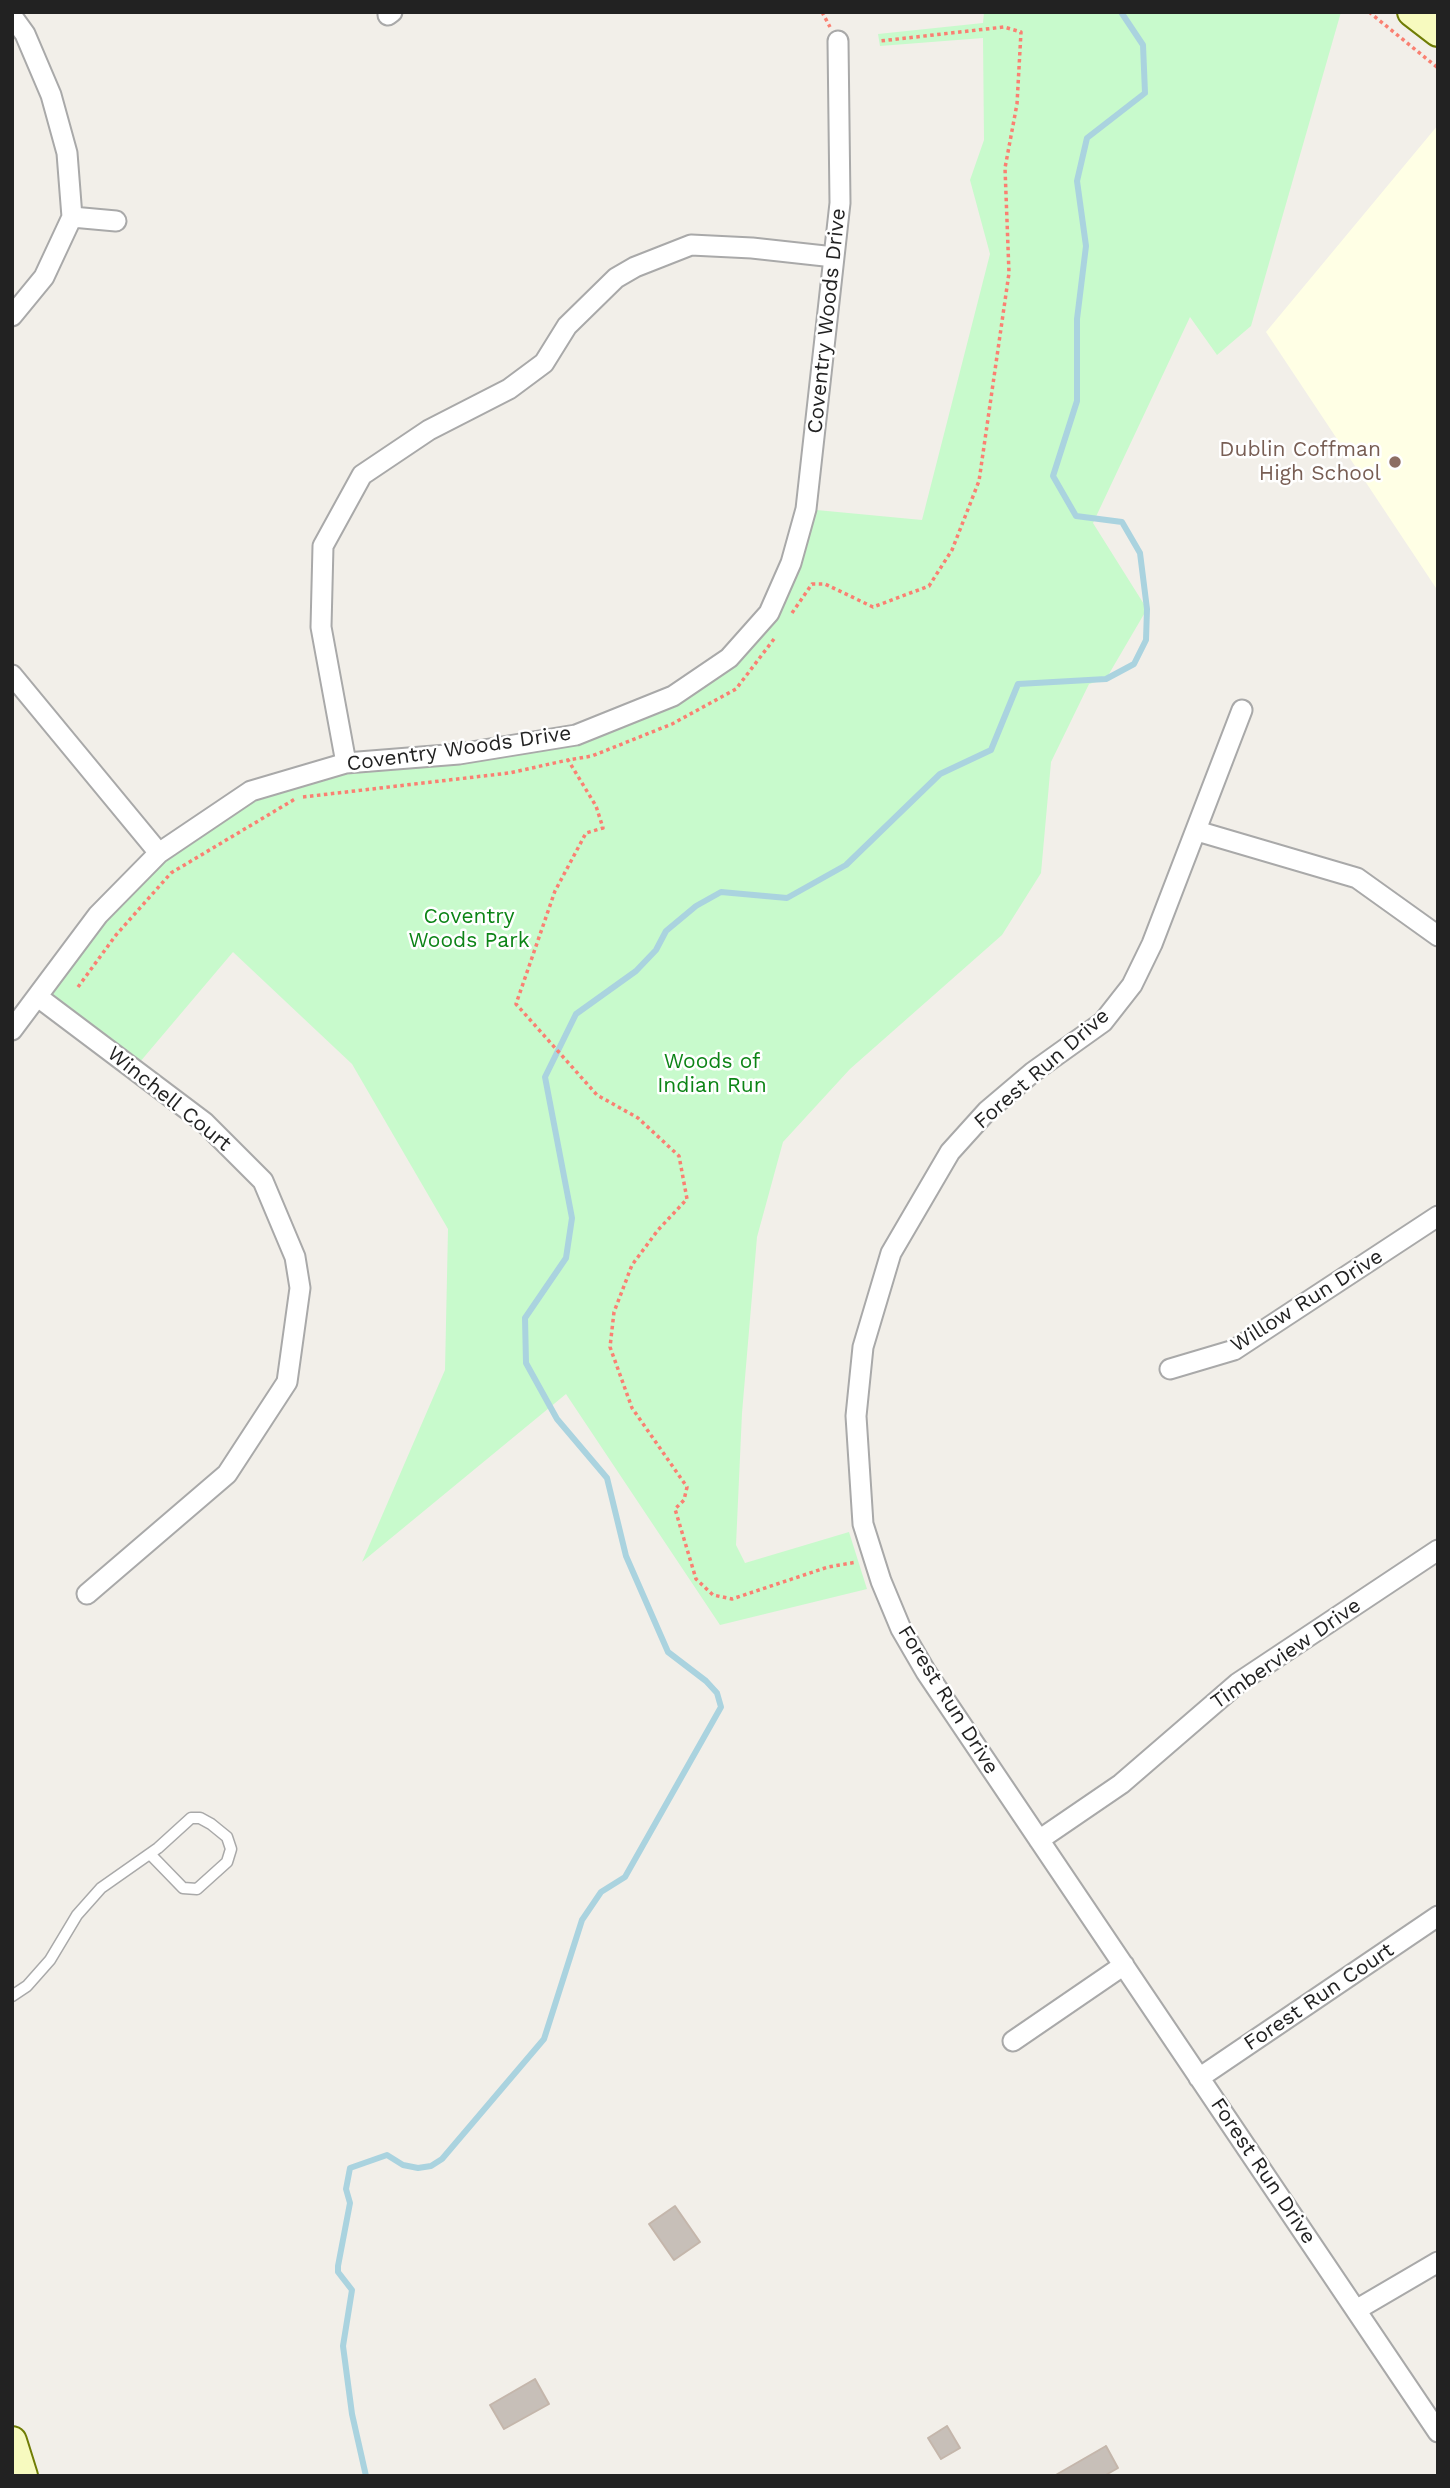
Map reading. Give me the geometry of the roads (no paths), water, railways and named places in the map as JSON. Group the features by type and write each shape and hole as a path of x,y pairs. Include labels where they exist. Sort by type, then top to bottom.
{"main road":[{"path":"1412,12 1438,32"},
{"path":"12,2441 23,2476"}],"street":[{"path":"12,16 25,34 51,95 67,153 72,216 44,277 12,316"},
{"name":"Coventry Woods Drive","path":"12,1030 98,915 159,853 251,791 346,763 459,754 576,734 673,696 729,658 769,613 791,562 806,509 840,203 838,41"},
{"path":"72,216 116,220"},
{"path":"346,763 321,627 323,546 362,475 429,430 509,389 544,363 567,327 616,278 635,267 691,245 752,248 834,257"},
{"path":"12,675 159,853"},
{"name":"Forest Run Drive","path":"1242,710 1152,944 1132,985 1103,1022 1033,1072 988,1111 950,1152 891,1253 863,1347 856,1416 863,1524 901,1629 926,1672 1438,2432"},
{"path":"1197,831 1357,878 1438,936"},
{"name":"Winchell Court","path":"38,997 204,1122 263,1181 295,1257 300,1288 287,1382 227,1474 87,1594"},
{"name":"Willow Run Drive","path":"1170,1369 1234,1350 1438,1216"},
{"name":"Timberview Drive","path":"1039,1840 1121,1784 1238,1683 1438,1550"},
{"name":"Forest Run Court","path":"1199,2078 1438,1916"},
{"path":"1013,2041 1124,1965"},
{"path":"1356,2310 1438,2262"}],"lane":[{"path":"12,1996 27,1986 50,1960 77,1915 101,1888 150,1854 191,1818 200,1818 226,1837 231,1849 227,1862 197,1889 183,1888 150,1854"}],"waterway":[{"path":"366,2476 352,2414 343,2346 352,2290 338,2272 350,2203 346,2189 350,2168 387,2155 403,2165 418,2168 431,2166 442,2159 544,2039 582,1920 601,1892 625,1877 721,1707 717,1693 706,1681 668,1652 626,1556 607,1478 557,1419 526,1363 525,1318 566,1258 572,1218 545,1077 576,1014 636,971 656,950 666,931 696,906 721,892 787,898 846,865 940,774 991,750 1018,684 1106,679 1134,664 1146,640 1147,609 1140,553 1122,522 1076,516 1053,476 1077,401 1077,319 1086,246 1077,181 1087,138 1145,93 1143,45 1121,12"}],"place":[{"name":"Dublin Coffman High School","path":"1395,462"}],"park label":[{"name":"Coventry Woods Park","path":"469,929"},
{"name":"Woods of Indian Run","path":"712,1074"}]}
